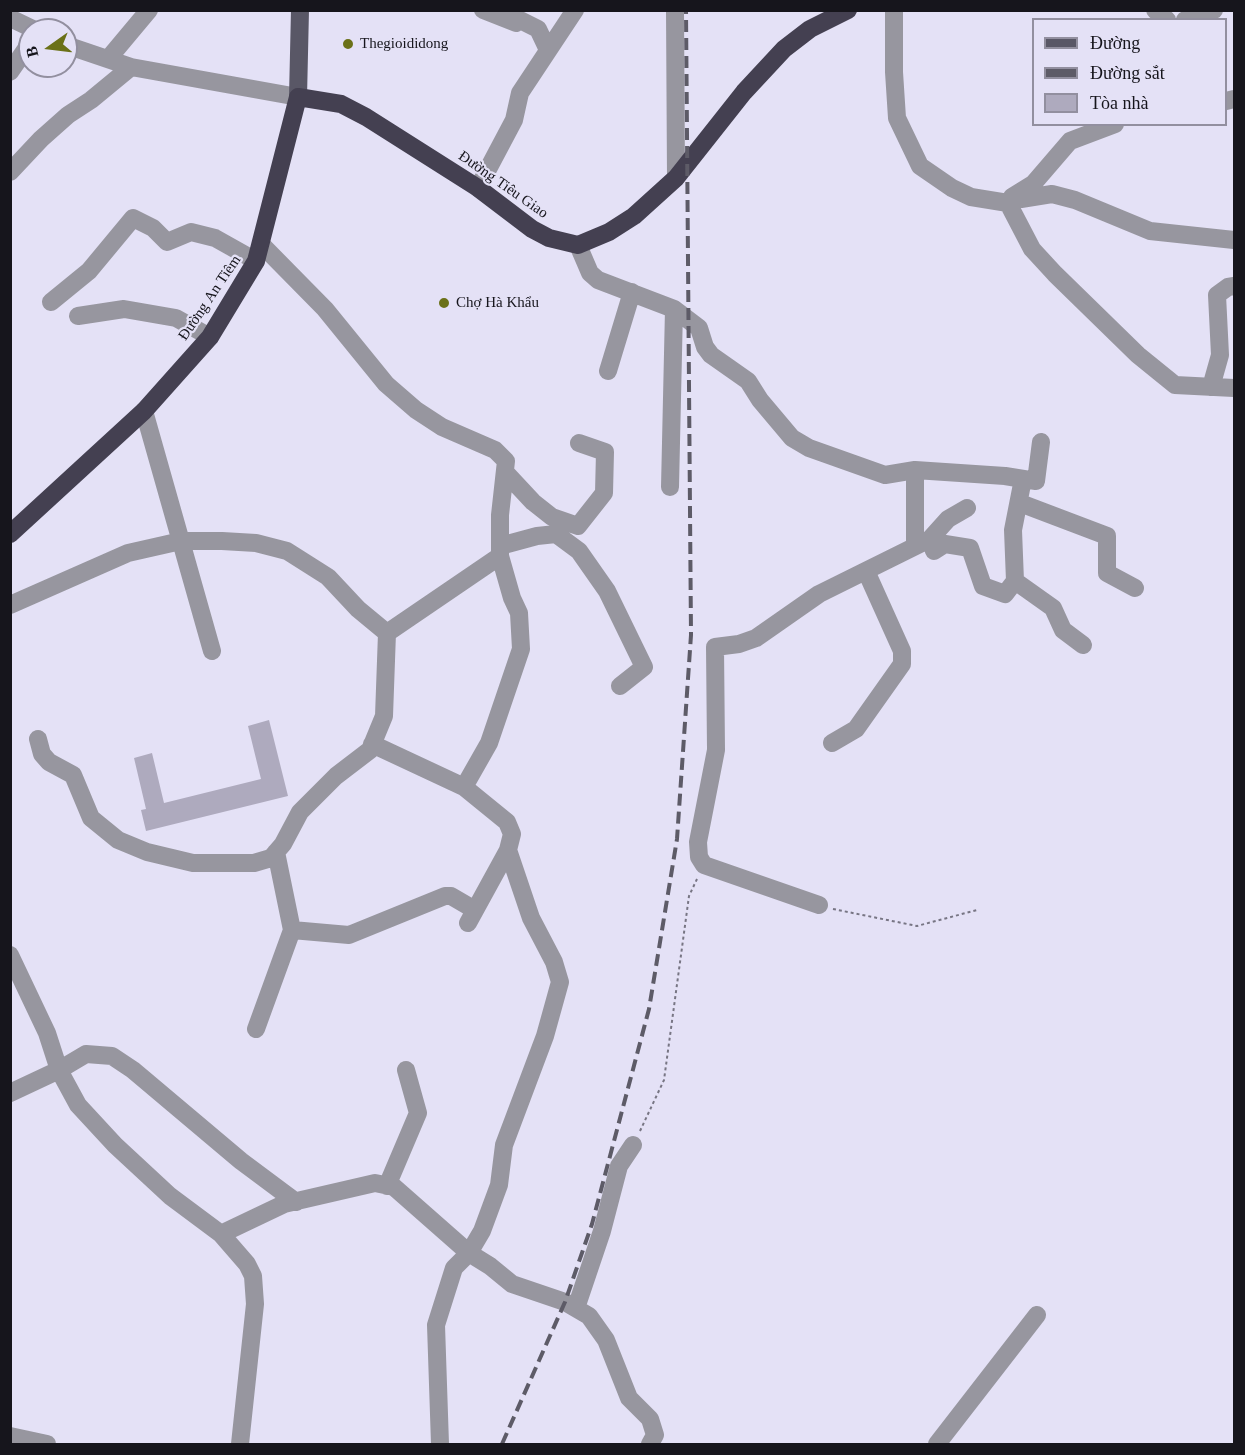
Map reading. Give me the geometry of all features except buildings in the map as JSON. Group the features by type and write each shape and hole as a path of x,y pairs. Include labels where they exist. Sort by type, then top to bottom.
{"highway":[{"path":"578,245 609,232 634,216 676,178 744,92 784,49 818,24 848,10"},
{"name":"Đường Tiêu Giao","path":"298,97 341,104 478,188 532,229 549,238 578,245"},
{"name":"Đường An Tiêm","path":"10,534 144,411 210,337 259,253 298,97"}],"main road":[{"name":"Đường An Tiêm","path":"298,97 300,10"}],"street":[{"path":"108,59 149,10"},
{"path":"483,10 516,23 518,15 538,29 547,48"},
{"path":"478,188 514,120 520,93 547,48 575,10"},
{"path":"675,10 676,178"},
{"path":"894,10 897,118 920,166 952,188 971,197 1010,200 1052,194 1075,200 1150,231 1234,240"},
{"path":"1191,18 1214,10"},
{"name":"Đường Tiêu Giao","path":"78,49 131,67 298,97"},
{"path":"10,172 40,139 131,67"},
{"path":"1010,200 1033,184 1070,141 1110,126"},
{"path":"1010,200 1032,249 1138,355 1175,385 1234,388"},
{"path":"51,302 89,271 133,218 153,228 167,242 191,232 259,253 325,309 386,384 416,410 442,427 495,450 506,461 500,551 512,598 519,613 521,649 489,743 464,787"},
{"path":"578,245 590,273 598,280 674,309 699,328 705,347 711,355 748,381 760,400 792,438 809,448 885,475 915,470 1036,481 1041,442"},
{"path":"1211,387 1220,355 1217,295 1228,287 1234,286"},
{"path":"608,371 632,292"},
{"path":"78,316 124,309 176,318 210,337"},
{"path":"670,487 674,309"},
{"path":"144,411 212,651"},
{"path":"387,633 500,551 550,526 578,526 604,493 604,452 579,443"},
{"path":"915,470 922,543 934,552 945,544 970,548 983,586 1005,594 1016,581 1013,530 1023,479"},
{"path":"505,472 533,502 556,534 579,551 608,591 644,667 620,686"},
{"path":"1020,503 1107,537 1107,573 1135,588"},
{"path":"819,904 704,865 699,856 698,842 716,750 715,647 739,644 756,638 819,594 922,543 948,519 967,508"},
{"path":"10,606 128,553 182,541 256,543 287,551 328,577 358,609 387,633"},
{"path":"832,743 856,729 902,664 902,651 866,571"},
{"path":"1016,581 1053,608 1063,630 1083,645"},
{"path":"38,740 42,754 49,762 73,775 91,818 118,840 147,852 193,862 254,863 271,858 300,812 336,776 370,750 384,716 387,633"},
{"path":"292,930 349,935 446,896 451,896 471,916 508,850 512,834 507,822 464,787 372,744"},
{"path":"440,1444 436,1325 454,1268 469,1253 482,1231 499,1185 504,1144 545,1036 560,982 554,962 531,918 508,850"},
{"path":"256,1029 292,930 276,852"},
{"path":"10,956 48,1033 59,1070 78,1105 115,1145 170,1196 221,1233 247,1264 253,1276 255,1304 240,1444"},
{"path":"10,1093 59,1070 86,1054 112,1056 134,1070 241,1161 296,1202"},
{"path":"387,1186 418,1113 406,1070"},
{"path":"576,1308 602,1231 619,1166 633,1145"},
{"path":"221,1233 296,1202 375,1183 394,1187 469,1253 512,1284 576,1308 588,1316 606,1340 628,1398 650,1419 656,1441"},
{"path":"937,1444 1037,1315"},
{"path":"10,1436 47,1444"}],"path":[{"path":"633,1145 664,1080 689,896 704,865"},
{"path":"819,904 916,926 977,910"}],"railway":[{"path":"502,1444 565,1302 592,1224 649,1009 677,839 691,635 686,10"}],"place":[{"name":"Thegioididong","path":"348,44"},
{"name":"Chợ Hà Khẩu","path":"444,303"}]}
